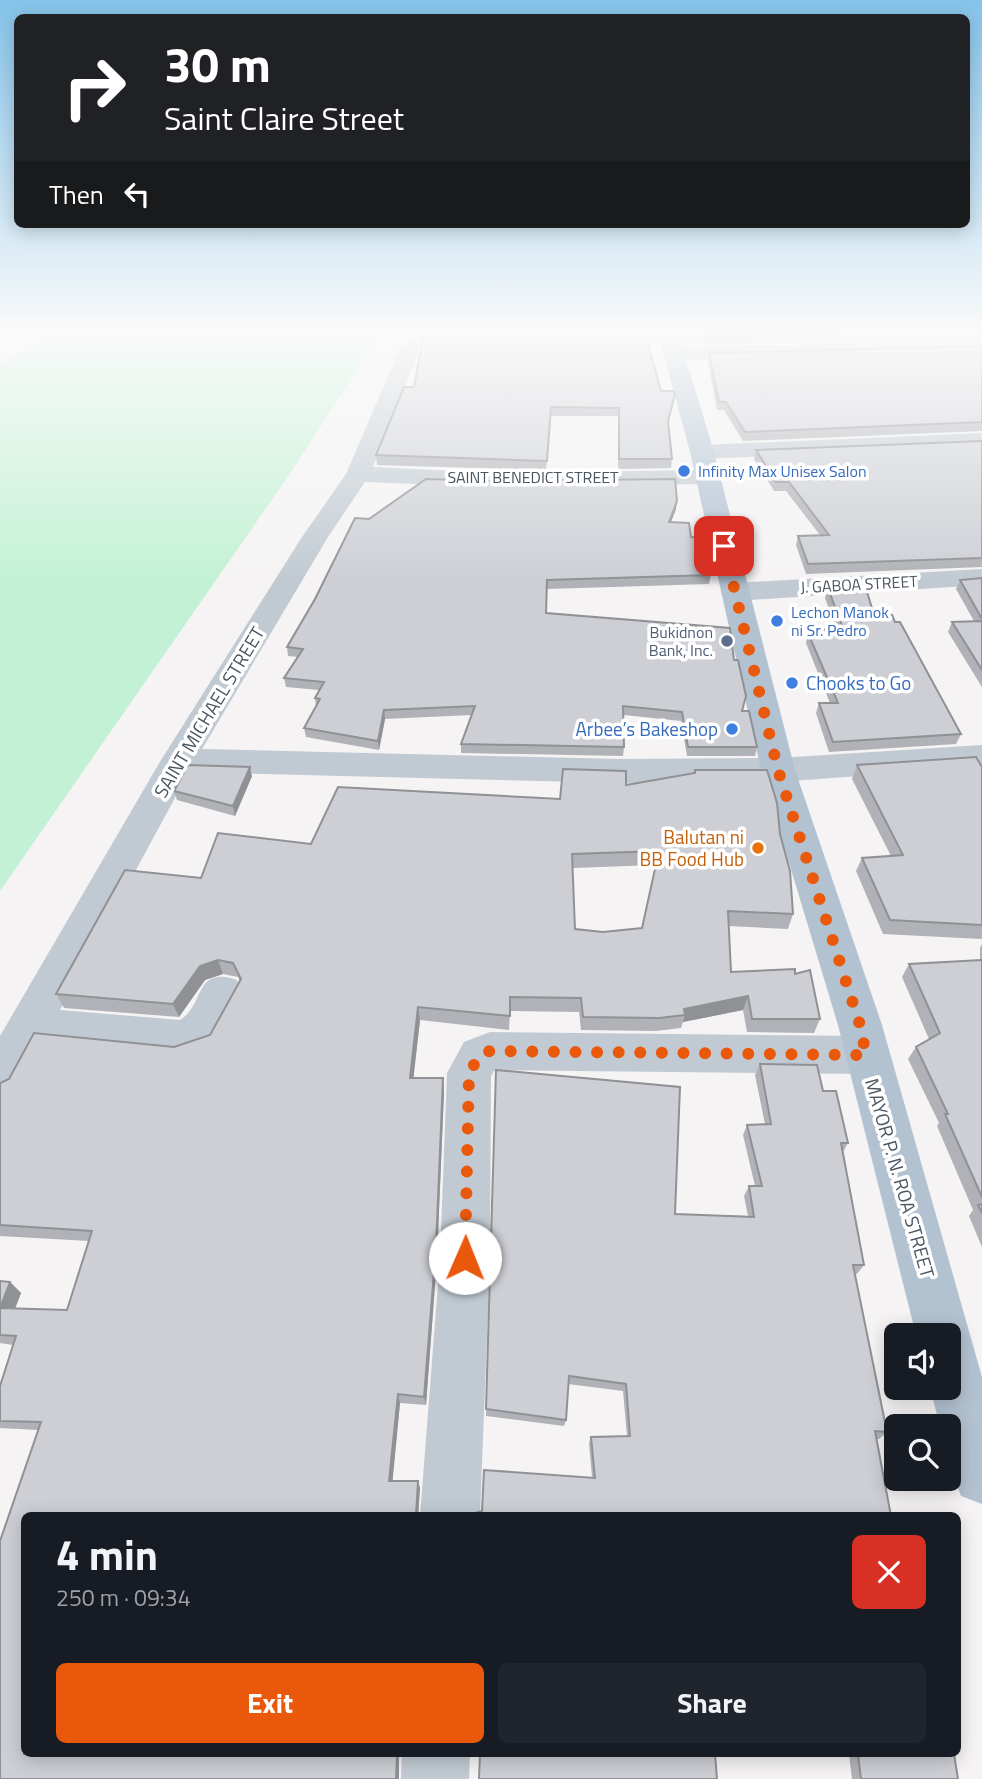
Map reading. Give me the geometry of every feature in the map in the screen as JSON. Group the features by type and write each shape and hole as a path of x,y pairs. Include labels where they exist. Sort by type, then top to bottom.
{"main road":[{"name":"MAYOR P. N. ROA STREET","path":"692,416 778,770 860,1025 940,1323"},
{"path":"961,1400 982,1475"}],"street":[{"name":"SAINT MICHAEL STREET","path":"0,1077 178,760 315,537 358,474 382,416"},
{"name":"SAINT BENEDICT STREET","path":"358,474 494,480 982,440"},
{"name":"J. GABOA STREET","path":"735,592 982,577"},
{"path":"178,760 496,770 778,770 982,756"},
{"path":"29,1025 180,1039 198,1034 222,992"},
{"path":"450,1512 465,1258 469,1073 480,1055 490,1051 866,1055"},
{"path":"435,1779 436,1757"}],"green space":[{"path":"0,416 327,416 291,472 0,891"}],"building":[{"path":"392,416 550,416 547,461 376,455"},
{"path":"619,416 669,416 672,459 619,459"},
{"path":"735,416 982,416 982,422 745,432"},
{"path":"982,441 982,558 808,564 798,536 829,535 789,482 776,482 756,450"},
{"path":"426,479 675,479 677,501 669,522 689,523 691,537 704,538 711,575 547,580 546,613 730,628 734,660 738,660 746,696 742,711 749,711 757,747 688,747 682,712 623,706 624,747 461,744 475,706 384,710 378,741 304,728 320,699 315,698 324,682 284,678 303,649 287,647 315,599 355,518 369,519"},
{"path":"982,578 982,619 960,580"},
{"path":"865,585 874,615 892,615 895,622 900,622 961,734 833,742 819,703 838,703 808,633 842,626 828,588"},
{"path":"982,621 982,670 952,622"},
{"path":"976,757 982,767 982,925 890,920 862,858 903,855 857,765"},
{"path":"188,765 250,767 233,806 174,791"},
{"path":"563,769 626,771 626,785 695,773 695,770 767,770 777,803 780,834 790,871 793,914 728,911 731,972 795,969 795,974 810,970 820,1019 752,1019 748,996 684,1009 685,1015 659,1018 583,1017 581,998 510,997 510,1016 418,1007 410,1078 443,1078 436,1247 424,1397 398,1394 389,1481 418,1481 416,1512 21,1512 21,1757 397,1757 396,1779 0,1779 0,1541 41,1422 0,1421 0,1386 16,1336 0,1335 0,1308 67,1310 92,1231 0,1225 0,1083 9,1079 34,1033 174,1047 210,1035 241,979 233,963 218,960 200,966 173,1004 56,994 125,870 201,878 218,833 311,844 338,787 560,799","holes":["659,851 642,928 603,932 575,929 572,854"]},
{"path":"982,960 982,1197 945,1114 948,1114 916,1047 940,1033 909,964"},
{"path":"760,1064 817,1065 823,1091 836,1091 848,1143 841,1143 864,1265 853,1265 884,1417 884,1432 875,1431 884,1491 886,1491 890,1512 478,1512 482,1511 484,1470 595,1478 591,1437 630,1436 626,1384 569,1376 566,1420 486,1409 496,1070 680,1087 675,1214 754,1217 749,1186 762,1186 747,1125 771,1124"},
{"path":"0,1281 10,1282 0,1308"},
{"path":"480,1757 715,1757 717,1779 479,1779"},
{"path":"858,1757 954,1757 958,1779 861,1779"}],"place":[{"name":"Infinity Max Unisex Salon","path":"684,471"},
{"name":"Lechon Manok ni Sr. Pedro","path":"777,621"},
{"name":"Bukidnon Bank, Inc.","path":"727,641"},
{"name":"Chooks to Go","path":"792,683"},
{"name":"Arbee’s Bakeshop","path":"732,729"},
{"name":"Balutan ni BB Food Hub","path":"758,848"}],"route":[{"path":"465,1258 469,1073 480,1055 490,1051 866,1055 860,1025 778,770 724,546"}]}
